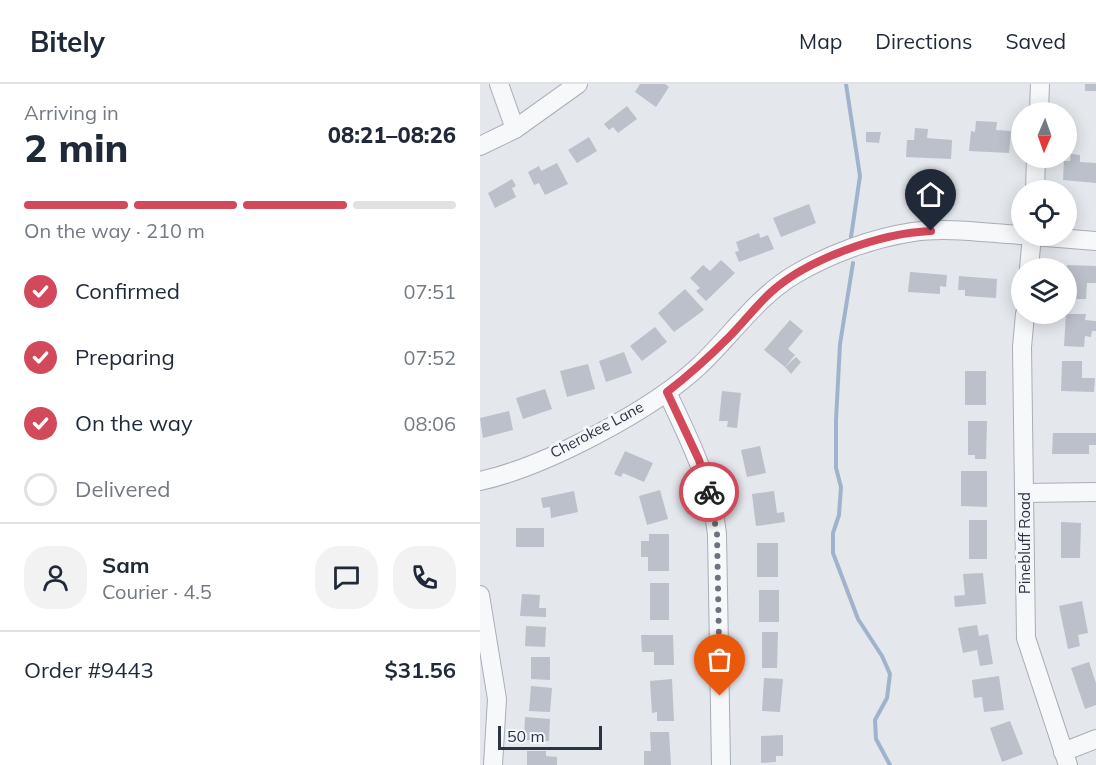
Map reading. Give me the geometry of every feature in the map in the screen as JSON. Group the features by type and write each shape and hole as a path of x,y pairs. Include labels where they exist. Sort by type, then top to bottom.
{"street":[{"path":"499,84 515,129"},
{"path":"480,146 515,129 578,84"},
{"path":"1039,102 1040,84"},
{"name":"Cherokee Lane","path":"480,481 504,476 536,462 601,430 667,392 698,368 771,292 792,276 815,263 865,244 914,232 947,231 1011,234"},
{"path":"1077,240 1096,241"},
{"name":"Pinebluff Road","path":"1024,324 1022,347 1026,638 1066,759"},
{"path":"667,392 699,460 713,504 717,534 721,765"},
{"path":"1025,493 1096,492"},
{"path":"480,595 493,765"},
{"path":"1066,759 1096,739"}],"building":[{"path":"640,84 665,84 669,87 656,107 635,92"},
{"path":"1085,84 1096,84 1096,91 1085,91"},
{"path":"627,106 637,119 618,133 613,127 609,130 604,124"},
{"path":"976,121 997,122 996,130 1011,131 1009,153 969,151 971,131 975,132"},
{"path":"915,128 928,129 927,138 952,140 951,159 906,157 907,140 914,140"},
{"path":"866,132 881,132 879,143 866,142"},
{"path":"589,137 597,151 577,163 568,150"},
{"path":"1077,155 1080,155 1080,162 1096,163 1096,183 1063,180 1064,168 1077,168"},
{"path":"557,163 568,184 545,195 539,183 534,185 528,172 539,166 541,171"},
{"path":"512,179 516,186 512,188 516,197 495,208 488,193"},
{"path":"809,204 816,223 781,237 773,218"},
{"path":"759,233 760,238 768,235 774,249 739,262 735,252 739,251 736,242"},
{"path":"721,260 735,273 706,301 696,291 700,288 690,278 703,265 710,271"},
{"path":"1077,265 1096,266 1096,283 1087,283 1086,299 1077,299"},
{"path":"910,272 947,275 946,287 940,286 940,294 908,292"},
{"path":"959,276 997,279 996,298 965,296 965,290 958,290"},
{"path":"685,289 704,310 674,332 658,313"},
{"path":"1077,314 1086,314 1085,320 1096,321 1096,331 1092,331 1091,337 1085,336 1084,347 1064,346 1065,324 1077,324"},
{"path":"790,320 803,331 788,349 795,355 785,367 764,350"},
{"path":"655,327 667,342 642,361 630,346"},
{"path":"624,352 632,373 606,382 599,361"},
{"path":"796,357 801,362 791,374 785,367"},
{"path":"1062,361 1082,361 1082,378 1095,378 1094,392 1061,391"},
{"path":"588,364 595,389 567,397 560,371"},
{"path":"965,371 986,371 986,405 965,405"},
{"path":"545,389 552,409 523,419 516,398"},
{"path":"722,391 741,393 737,428 727,427 728,421 719,421"},
{"path":"509,411 513,430 483,438 480,418"},
{"path":"968,421 987,421 986,459 975,459 975,455 968,455"},
{"path":"1053,433 1096,433 1096,445 1089,445 1089,454 1052,454"},
{"path":"760,446 766,473 747,477 741,450"},
{"path":"625,451 653,463 644,482 623,473 621,477 614,474"},
{"path":"961,471 987,471 987,507 961,506"},
{"path":"660,490 668,519 647,525 639,496"},
{"path":"574,491 578,512 551,518 550,507 543,508 541,498"},
{"path":"774,491 777,513 784,512 785,522 756,526 752,494"},
{"path":"969,520 987,520 987,559 969,559"},
{"path":"1061,522 1081,523 1080,558 1061,558"},
{"path":"516,528 544,528 544,547 516,547"},
{"path":"649,534 669,534 669,571 648,571 648,557 641,557 641,541 649,541"},
{"path":"757,543 778,543 778,577 757,577"},
{"path":"983,573 986,604 955,607 954,596 965,595 963,574"},
{"path":"650,583 669,583 669,620 650,620"},
{"path":"759,590 779,590 779,622 759,622"},
{"path":"522,594 540,595 539,608 546,608 546,617 520,616"},
{"path":"1082,601 1088,633 1078,635 1080,646 1068,649 1059,606"},
{"path":"977,625 979,636 988,634 993,664 980,666 977,650 963,653 958,628"},
{"path":"526,626 546,627 545,647 525,646"},
{"path":"762,632 778,632 777,668 762,668"},
{"path":"641,635 673,635 674,665 654,665 654,652 642,652"},
{"path":"531,657 550,657 550,680 531,679"},
{"path":"1089,662 1096,683 1096,705 1085,709 1071,668"},
{"path":"999,676 1004,710 984,712 982,697 974,698 972,680"},
{"path":"764,678 783,679 780,712 762,711"},
{"path":"672,679 674,721 657,721 657,712 652,713 650,681"},
{"path":"531,686 552,688 550,712 529,711"},
{"path":"525,717 550,719 549,741 524,740"},
{"path":"1010,721 1023,754 1002,762 990,728"},
{"path":"650,732 669,732 671,765 644,765 644,751 651,751"},
{"path":"783,735 783,756 776,756 776,762 761,763 761,736"},
{"path":"527,751 546,751 546,756 557,757 557,765 527,765"}],"waterway":[{"path":"846,84 860,176 851,237"},
{"path":"853,263 840,344 836,468 841,487 839,515 833,533 833,553 858,619 882,656 890,674 887,698 875,720 876,739 890,765"}],"way so far":[{"path":"709,492 717,534 720,696"}],"route":[{"path":"709,492 699,460 667,392 698,368 771,292 792,276 815,263 865,244 891,236 931,231"}]}
